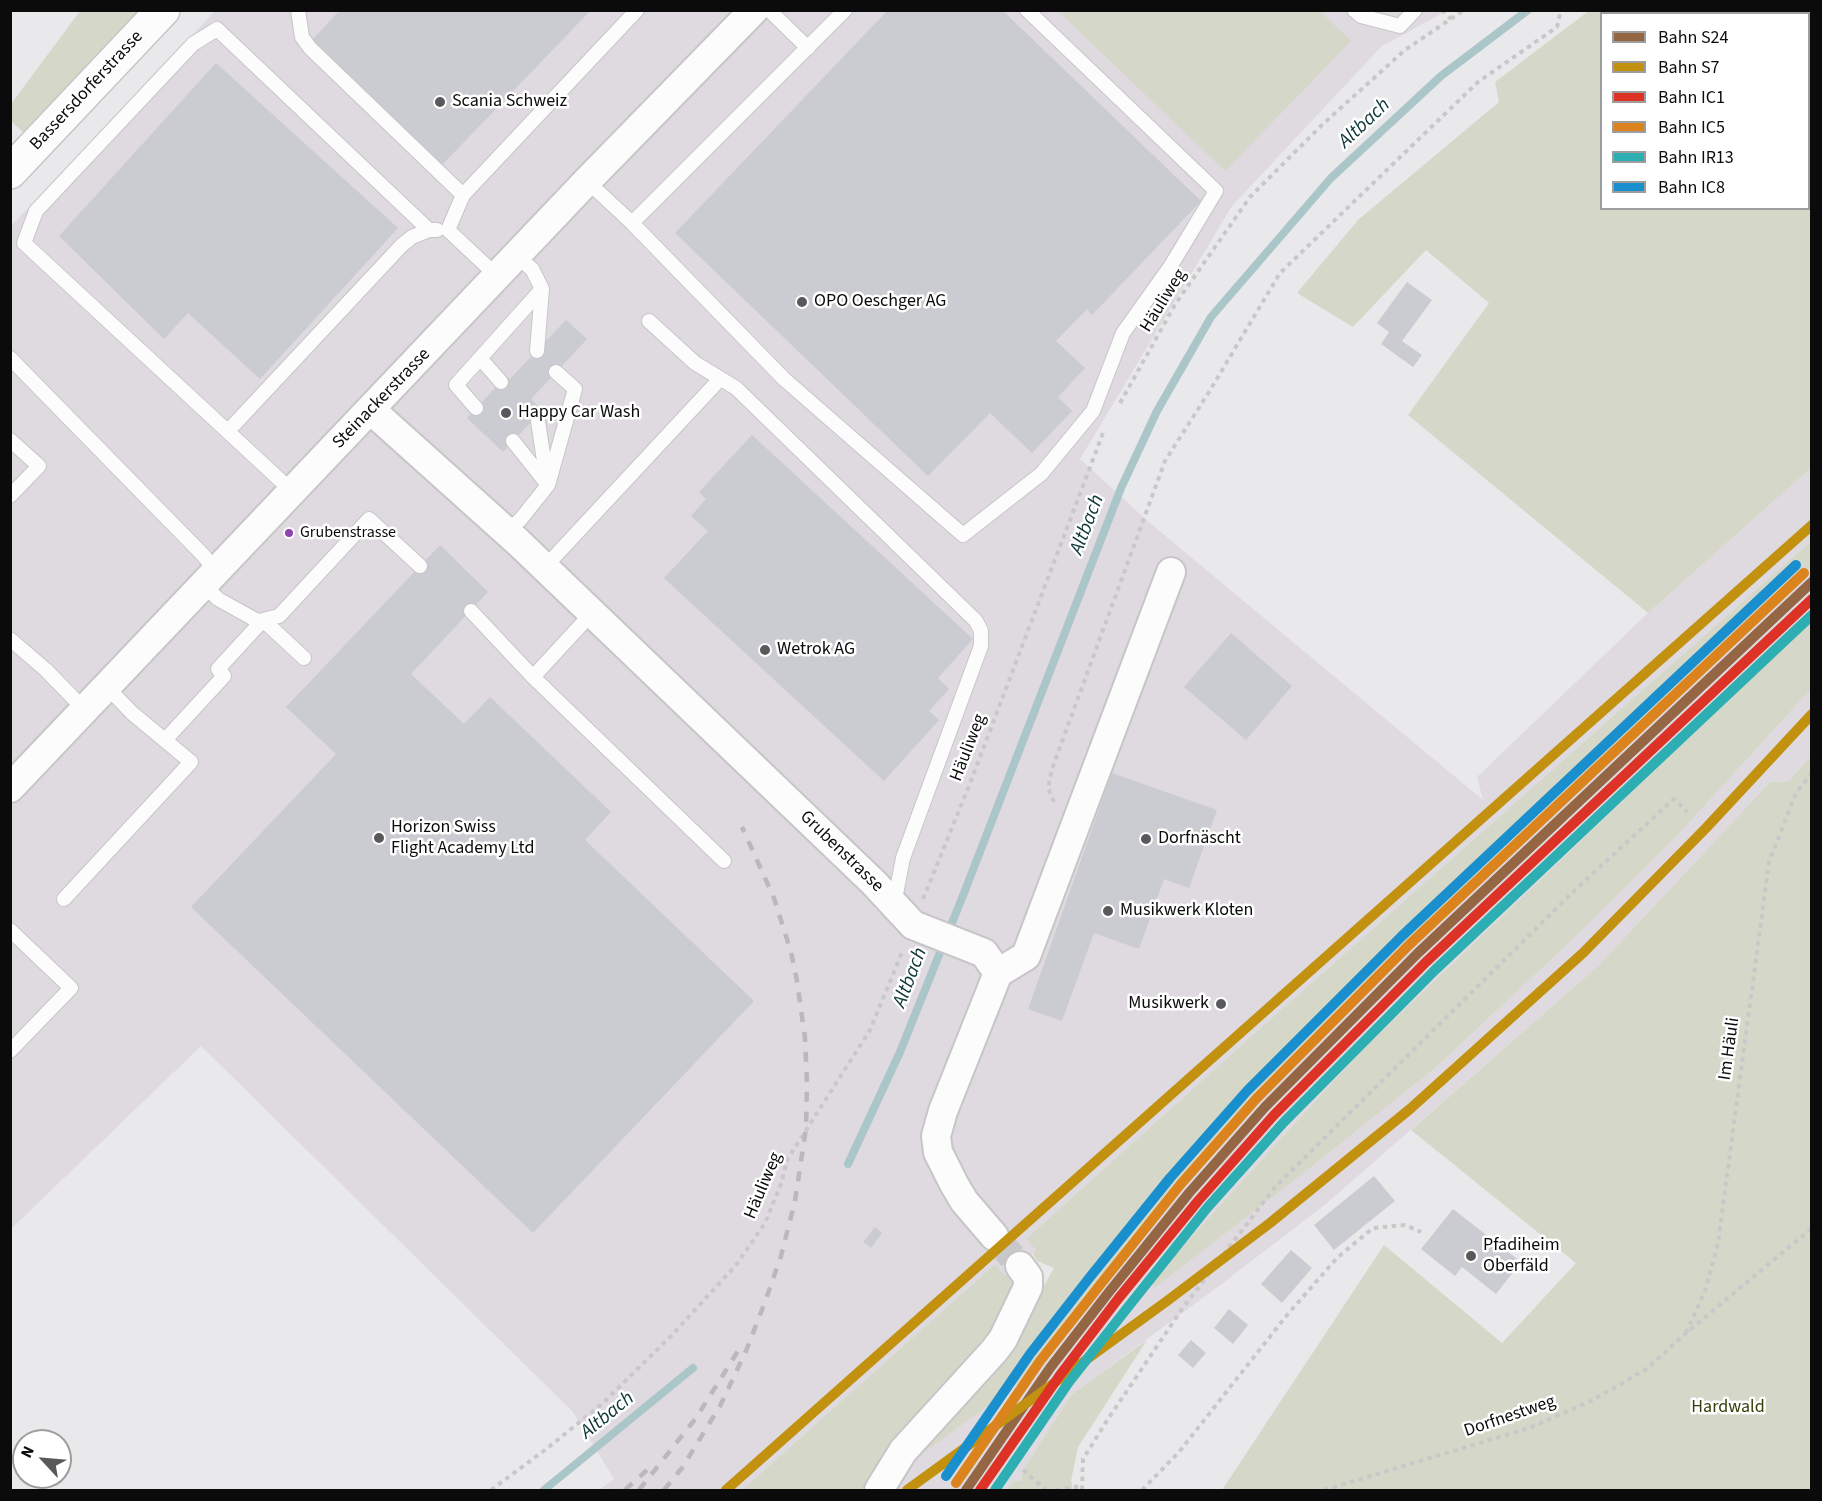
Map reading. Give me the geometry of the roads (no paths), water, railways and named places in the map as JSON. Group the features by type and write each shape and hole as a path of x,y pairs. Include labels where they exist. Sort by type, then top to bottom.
{"main road":[{"name":"Bassersdorferstrasse","path":"10,172 163,10"}],"street":[{"name":"Steinackerstrasse","path":"10,788 587,181 754,10"},
{"name":"Grubenstrasse","path":"371,410 507,532 919,928 984,953 998,973"},
{"path":"994,1236 964,1201 954,1184 938,1152 936,1137 943,1111 998,973 1026,956 1171,572"},
{"path":"879,1491 903,1451 994,1352 1003,1339 1028,1287 1028,1277 1020,1266"}],"lane":[{"path":"298,10 302,37 310,48 463,195"},
{"path":"448,230 463,195 637,10"},
{"path":"769,10 808,48"},
{"path":"632,223 845,10"},
{"path":"587,181 632,223 784,379 963,535 1041,474 1093,411 1123,333 1170,267 1216,191 1027,10"},
{"path":"1354,10 1360,16 1400,26 1415,10"},
{"path":"293,492 24,243 36,211 193,44 218,29 429,230"},
{"path":"228,431 402,245 412,237 429,230 448,230 507,266 532,269 542,289 537,351"},
{"path":"476,408 456,385 542,289"},
{"path":"649,321 695,363 736,388 976,621 981,631 981,646 903,858 894,904"},
{"path":"10,358 204,556 218,599 261,622 304,658"},
{"path":"480,358 501,382"},
{"path":"507,532 520,520 548,485 575,389 556,372"},
{"path":"544,568 720,379"},
{"path":"537,415 548,485"},
{"path":"10,440 39,466 10,496"},
{"path":"513,441 548,485"},
{"path":"165,740 224,676 218,669 261,622 279,616 369,519 420,566"},
{"path":"471,611 533,676 724,861"},
{"path":"533,676 592,613"},
{"path":"10,639 85,710"},
{"path":"64,899 191,762 126,707 107,687"},
{"path":"10,930 71,988 10,1051"}],"waterway":[{"name":"Altbach","path":"848,1164 900,1052 1121,488 1157,411 1211,317 1331,178 1441,76 1528,10"},
{"name":"Altbach","path":"544,1490 693,1368"}],"tunnel":[{"path":"994,1236 1020,1266"}],"railway":[{"path":"664,1490 682,1468 720,1406 746,1351 781,1256 795,1201 806,1128 805,1038 791,952 774,898 742,827"},
{"path":"639,1490 696,1418 738,1351"},
{"path":"625,1490 647,1470"}],"rail line":[{"name":"S7","path":"726,1490 1812,525"},
{"name":"IC8","path":"946,1476 1030,1354 1090,1277 1170,1178 1247,1091 1402,936 1796,565"},
{"name":"IC5","path":"956,1483 1040,1361 1180,1185 1256,1099 1410,944 1804,573"},
{"name":"S24","path":"966,1490 1050,1368 1109,1292 1189,1193 1265,1107 1418,953 1812,582"},
{"name":"IC1","path":"980,1490 1060,1375 1118,1299 1198,1201 1274,1115 1426,962 1812,599"},
{"name":"IR13","path":"995,1490 1069,1382 1207,1208 1283,1123 1435,970 1812,615"},
{"name":"S7","path":"907,1490 1167,1301 1270,1223 1410,1109 1583,953 1706,828 1812,714"}],"place":[{"name":"Scania Schweiz","path":"440,102"},
{"name":"OPO Oeschger AG","path":"802,302"},
{"name":"Happy Car Wash","path":"506,413"},
{"name":"Grubenstrasse","path":"289,533"},
{"name":"Wetrok AG","path":"765,650"},
{"name":"Horizon Swiss Flight Academy Ltd","path":"379,838"},
{"name":"Dorfnäscht","path":"1146,839"},
{"name":"Musikwerk Kloten","path":"1108,911"},
{"name":"Musikwerk","path":"1221,1004"},
{"name":"Pfadiheim Oberfäld","path":"1471,1256"}],"park label":[{"name":"Hardwald","path":"1728,1408"}]}
